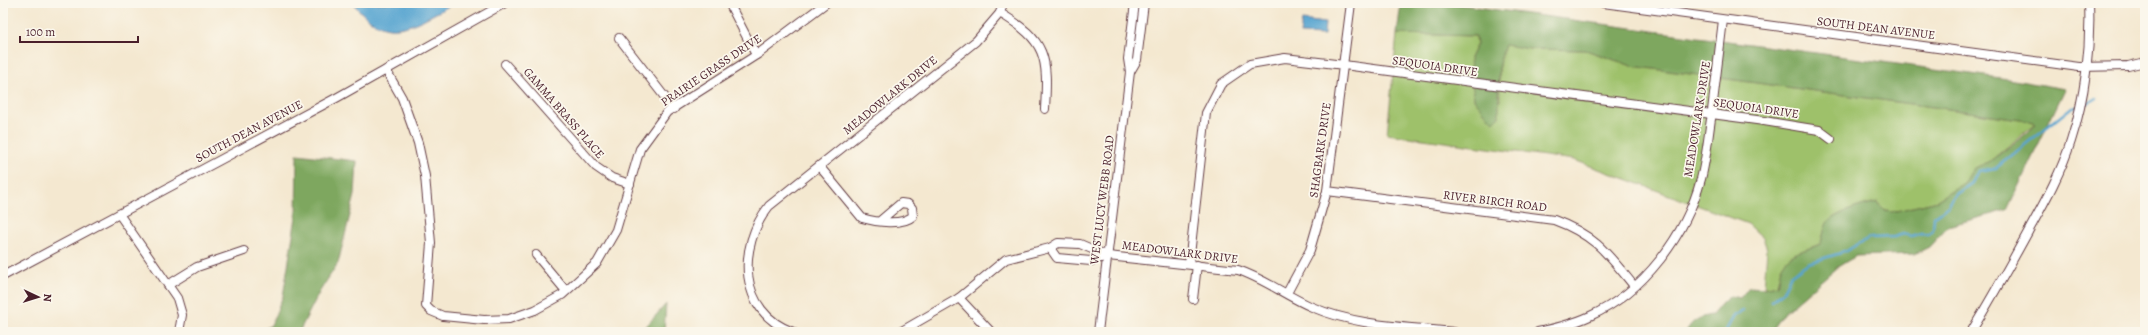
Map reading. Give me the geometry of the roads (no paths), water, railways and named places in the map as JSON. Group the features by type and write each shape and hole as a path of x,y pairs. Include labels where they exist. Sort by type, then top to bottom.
{"street":[{"name":"SOUTH DEAN AVENUE","path":"3,276 386,70 505,3"},
{"path":"729,3 756,55"},
{"name":"PRAIRIE GRASS DRIVE","path":"386,70 402,98 418,143 425,176 431,242 426,306 430,311 443,316 484,320 509,319 535,310 566,291 597,263 616,230 640,149 667,112 674,109 756,55 826,3"},
{"name":"MEADOWLARK DRIVE","path":"793,332 784,329 761,312 750,285 747,253 754,230 760,218 769,206 820,167 976,41 1000,13 1003,3"},
{"name":"WEST LUCY WEBB ROAD","path":"1098,332 1130,72 1128,59 1135,3"},
{"name":"WEST LUCY WEBB ROAD","path":"1130,72 1137,60 1144,3"},
{"name":"SHAGBARK DRIVE","path":"1287,293 1310,250 1327,191 1351,3"},
{"name":"SOUTH DEAN AVENUE","path":"1603,3 2086,67 2128,66 2145,62"},
{"path":"1971,332 2053,185 2071,143 2079,115 2086,67 2090,28 2089,3"},
{"path":"1000,13 1022,25 1032,35 1041,50 1047,72 1045,109"},
{"name":"MEADOWLARK DRIVE","path":"1538,332 1568,325 1591,315 1618,299 1634,286 1664,255 1690,211 1701,179 1723,20"},
{"path":"619,38 674,109"},
{"name":"SEQUOIA DRIVE","path":"1193,299 1193,264 1206,114 1221,84 1250,64 1285,58 1344,65 1711,114 1819,130 1831,139"},
{"name":"GAMMA BRASS PLACE","path":"505,64 596,168 612,178 630,184"},
{"path":"820,167 862,218 871,221 881,220"},
{"name":"RIVER BIRCH ROAD","path":"1327,191 1554,220 1575,228 1591,238 1610,256 1634,286"},
{"path":"119,214 177,298 182,315 179,332"},
{"path":"900,332 959,298 1006,259 1050,248 1058,243 1080,244 1108,256"},
{"path":"1050,248 1057,258 1091,261 1108,256"},
{"path":"168,285 197,267 244,251"},
{"path":"536,255 566,291"},
{"name":"MEADOWLARK DRIVE","path":"1108,256 1238,270 1256,276 1311,307 1332,314 1392,329 1454,332"},
{"path":"959,298 991,332"}],"water":[{"path":"353,3 455,3 414,24 390,28 378,25 366,17"},
{"path":"1302,20 1325,23 1324,35 1300,34"}],"waterway":[{"path":"1771,301 1783,292 1791,275 1808,263 1844,252 1869,238 1894,237 1904,234 1912,236 1921,233 1928,234 1933,230 1934,217 1948,206 1956,194 1972,183 1978,171 1996,168 2072,107 2083,106 2096,98"},
{"path":"1725,332 1734,316 1743,311"}]}
